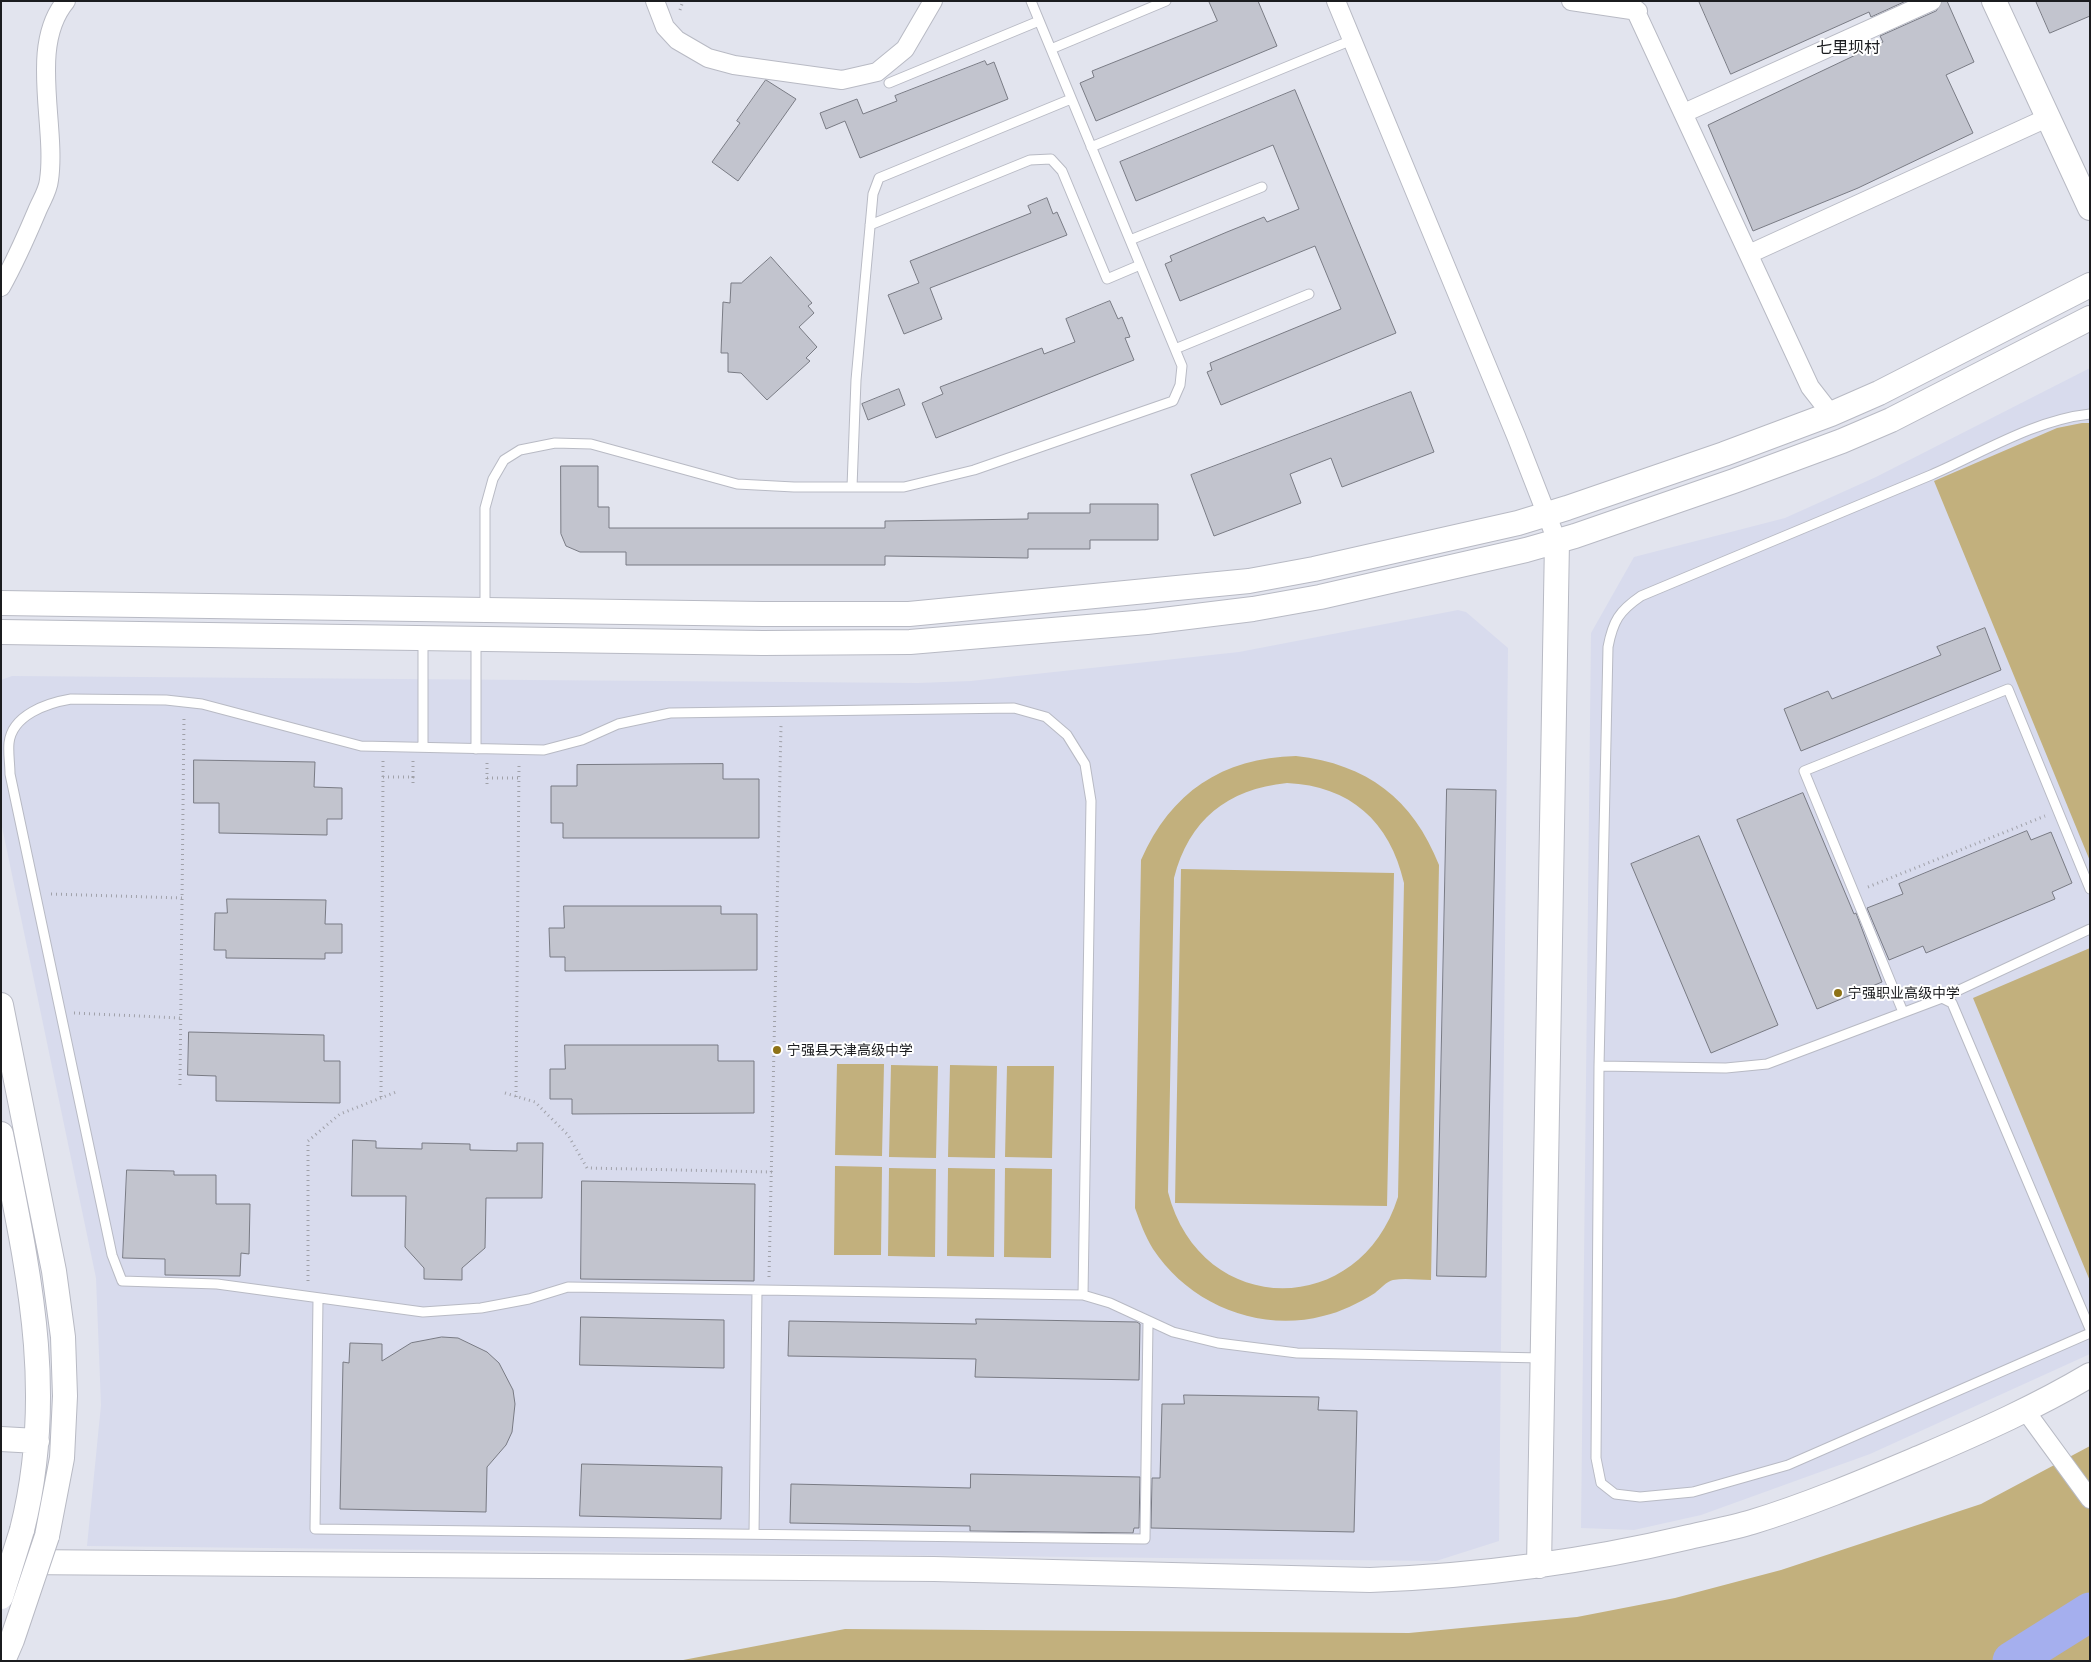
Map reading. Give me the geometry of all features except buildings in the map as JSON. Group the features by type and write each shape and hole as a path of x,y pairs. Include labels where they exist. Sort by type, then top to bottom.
{"street":[{"path":"2,285 17,258 48,186 50,158 47,51 56,16 66,1"},
{"path":"655,1 661,18 670,34 692,50 708,58 734,64 842,80 877,72 898,55 904,49 933,1"},
{"path":"1336,1 1557,541 1539,1566"},
{"path":"1571,1 1635,6 1810,387 1831,414"},
{"path":"1684,113 1932,1"},
{"path":"1994,1 2090,208"},
{"path":"1749,254 2047,118"},
{"path":"1,603 909,614 1249,581 1452,539 1546,514 1724,454 1831,414 1879,393 2090,285"},
{"path":"1,632 900,642 987,637 1253,610 1458,567 1557,541 1842,441 1891,420 2090,318"},
{"path":"1,1005 54,1271 63,1337 65,1396 62,1458 46,1536 12,1640 3,1661"},
{"path":"1,1134 27,1266 38,1339 39,1396 37,1441 28,1506 1,1597"},
{"path":"1,1562 934,1569 1370,1580 1434,1577 1539,1566 1632,1551 1752,1522 1885,1472 2025,1410 2090,1375"},
{"path":"2025,1410 2090,1499"},
{"path":"1,1439 37,1441"}],"lane":[{"path":"484,610 485,508 493,478 504,460 520,450 555,443 591,444 737,484 794,487 904,487 974,470 1173,401 1182,376 1182,366 1031,1"},
{"path":"1051,49 1166,1"},
{"path":"889,83 1039,21"},
{"path":"1091,147 1352,40"},
{"path":"852,487 856,380 873,194 879,178 1071,99"},
{"path":"870,225 1030,160 1051,159 1062,171 1107,279 1140,265"},
{"path":"1130,240 1262,187"},
{"path":"1175,349 1309,294"},
{"path":"1942,998 1952,1003 2090,1331 1788,1466 1693,1492 1640,1497 1614,1494 1601,1483 1596,1458 1599,1066 1608,647 1612,628 1620,614 1641,596 1923,478 2041,425 2069,416 2090,414"},
{"path":"422,748 423,638"},
{"path":"476,638 476,748"},
{"path":"1903,1012 1804,771 2008,689 2090,889"},
{"path":"1083,1295 1091,801 1085,764 1067,735 1046,717 1014,708 670,713 618,724 582,740 544,750 422,748 361,746 202,704 70,699 39,708 19,722 10,736 8,744 10,774 112,1255 122,1281 217,1284 382,1308 448,1312 530,1299 568,1287 1083,1295 1110,1303 1173,1332 1218,1343 1297,1353 1543,1358"},
{"path":"1599,1066 1726,1068 1767,1064 1942,998 2090,928"},
{"path":"754,1534 756,1290"},
{"path":"318,1299 315,1529 1145,1539 1148,1322"}],"path":[{"path":"180,1085 185,702"},
{"path":"769,1290 781,711"},
{"path":"516,1096 520,749"},
{"path":"413,786 414,758"},
{"path":"487,759 487,787"},
{"path":"381,1097 383,776 413,777"},
{"path":"487,778 519,778"},
{"path":"1854,892 2058,811"},
{"path":"36,894 182,898"},
{"path":"61,1013 181,1018"},
{"path":"308,1297 308,1141 340,1114 396,1092"},
{"path":"505,1093 535,1102 568,1135 587,1168 772,1172"}],"shaded area":[{"name":"宁强职业高级中学","path":"2090,368 2090,1354 1870,1454 1701,1515 1634,1530 1581,1528 1591,633 1634,557 1785,518 1876,477"},
{"path":"2090,423 2090,861 1934,481 2057,428"},
{"name":"宁强县天津高级中学","path":"1458,610 1466,612 1508,648 1499,1541 1436,1561 87,1546 101,1405 96,1278 1,822 1,680 12,676 918,683 971,681 1239,652"},
{"path":"1296,756 1321,760 1345,767 1366,777 1384,789 1416,821 1439,865 1431,1280 1393,1280 1386,1283 1375,1293 1343,1310 1299,1320 1251,1317 1228,1310 1206,1299 1186,1285 1168,1268 1153,1249 1135,1208 1141,860 1153,836 1167,815 1202,783 1222,772 1269,758","holes":["1287,783 1330,791 1364,811 1389,842 1398,861 1404,883 1398,1197 1378,1238 1350,1266 1317,1283 1280,1288 1245,1282 1212,1263 1185,1233 1168,1192 1174,878 1181,858 1201,824 1229,800 1266,786"]},
{"path":"1181,869 1394,873 1387,1206 1175,1203"},
{"path":"2090,948 2090,1281 1973,998"},
{"path":"837,1064 884,1064 882,1156 835,1155"},
{"path":"891,1065 938,1066 936,1158 889,1157"},
{"path":"950,1065 997,1066 995,1158 948,1157"},
{"path":"1007,1066 1054,1066 1052,1158 1005,1157"},
{"path":"835,1166 882,1167 881,1255 834,1255"},
{"path":"889,1168 936,1169 935,1257 888,1256"},
{"path":"948,1168 995,1169 994,1257 947,1256"},
{"path":"1005,1168 1052,1169 1051,1258 1004,1257"},
{"path":"2090,1446 2090,1661 678,1661 845,1629 1409,1633 1577,1617 1675,1598 1781,1570 1981,1504"}],"waterway":[{"path":"2012,1661 2090,1612"}],"place":[{"name":"宁强职业高级中学","path":"1838,993"},
{"name":"宁强县天津高级中学","path":"777,1050"}],"district":[{"name":"七里坝村","path":"1848,48"}]}
